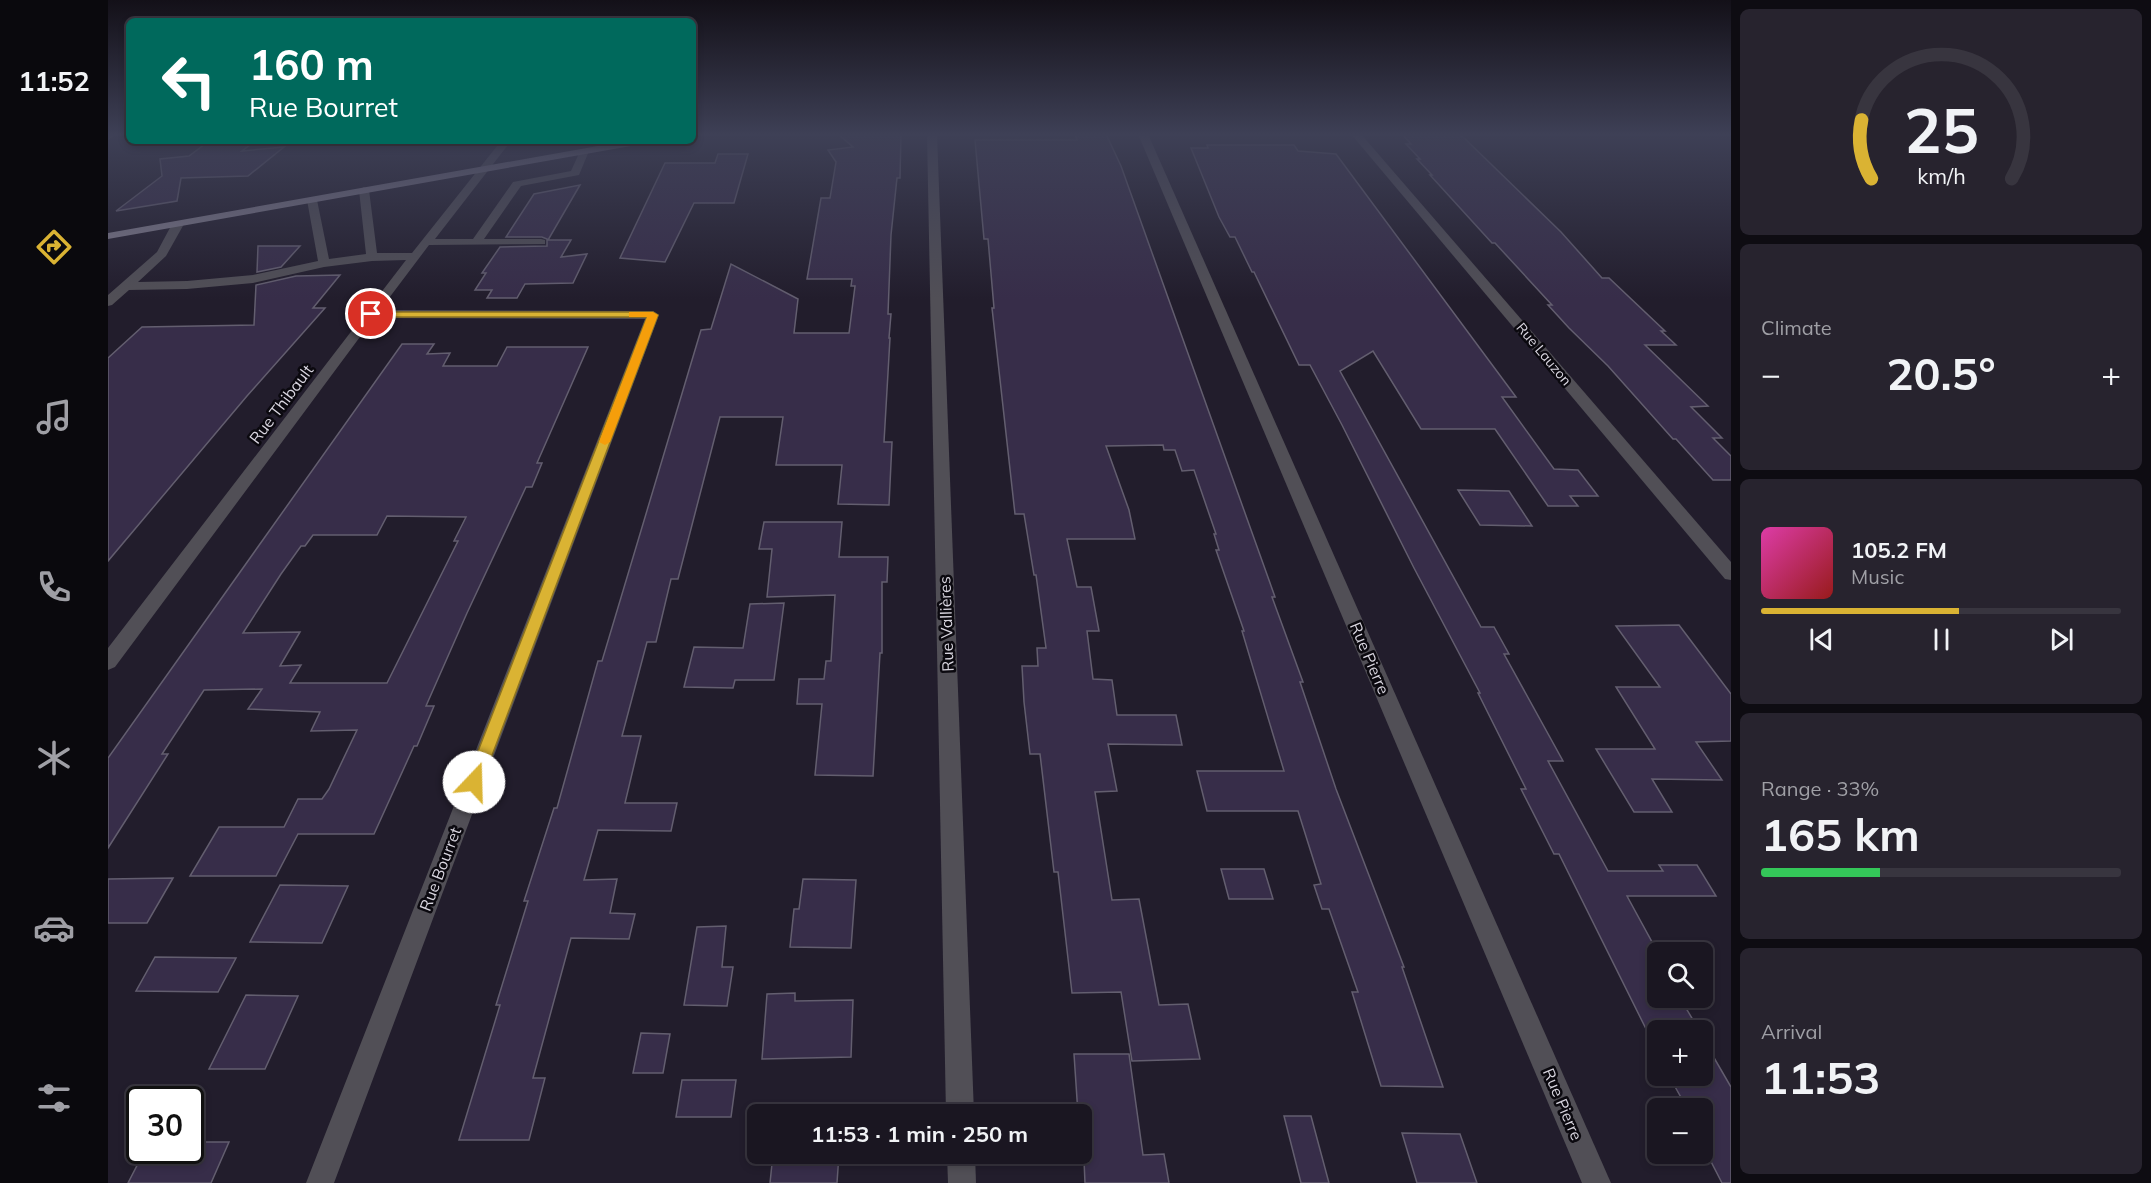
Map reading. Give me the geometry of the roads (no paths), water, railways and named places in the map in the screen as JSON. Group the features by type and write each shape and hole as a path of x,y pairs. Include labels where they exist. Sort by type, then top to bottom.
{"main road":[{"path":"108,236 369,189"}],"street":[{"name":"Rue Thibault","path":"108,662 468,189"},
{"path":"476,242 513,189"},
{"name":"Rue Vallières","path":"934,189 960,1104"},
{"name":"Rue Pierre","path":"1167,189 1597,1183"},
{"name":"Rue Lauzon","path":"1403,189 1731,574"},
{"path":"364,190 372,257"},
{"path":"312,200 324,263"},
{"path":"108,302 162,254 178,224"},
{"path":"426,242 541,242"},
{"path":"126,286 187,285 253,279 324,263 372,257 416,256"},
{"name":"Rue Bourret","path":"320,1183 653,315 371,314"},
{"path":"961,1164 962,1183"}]}
